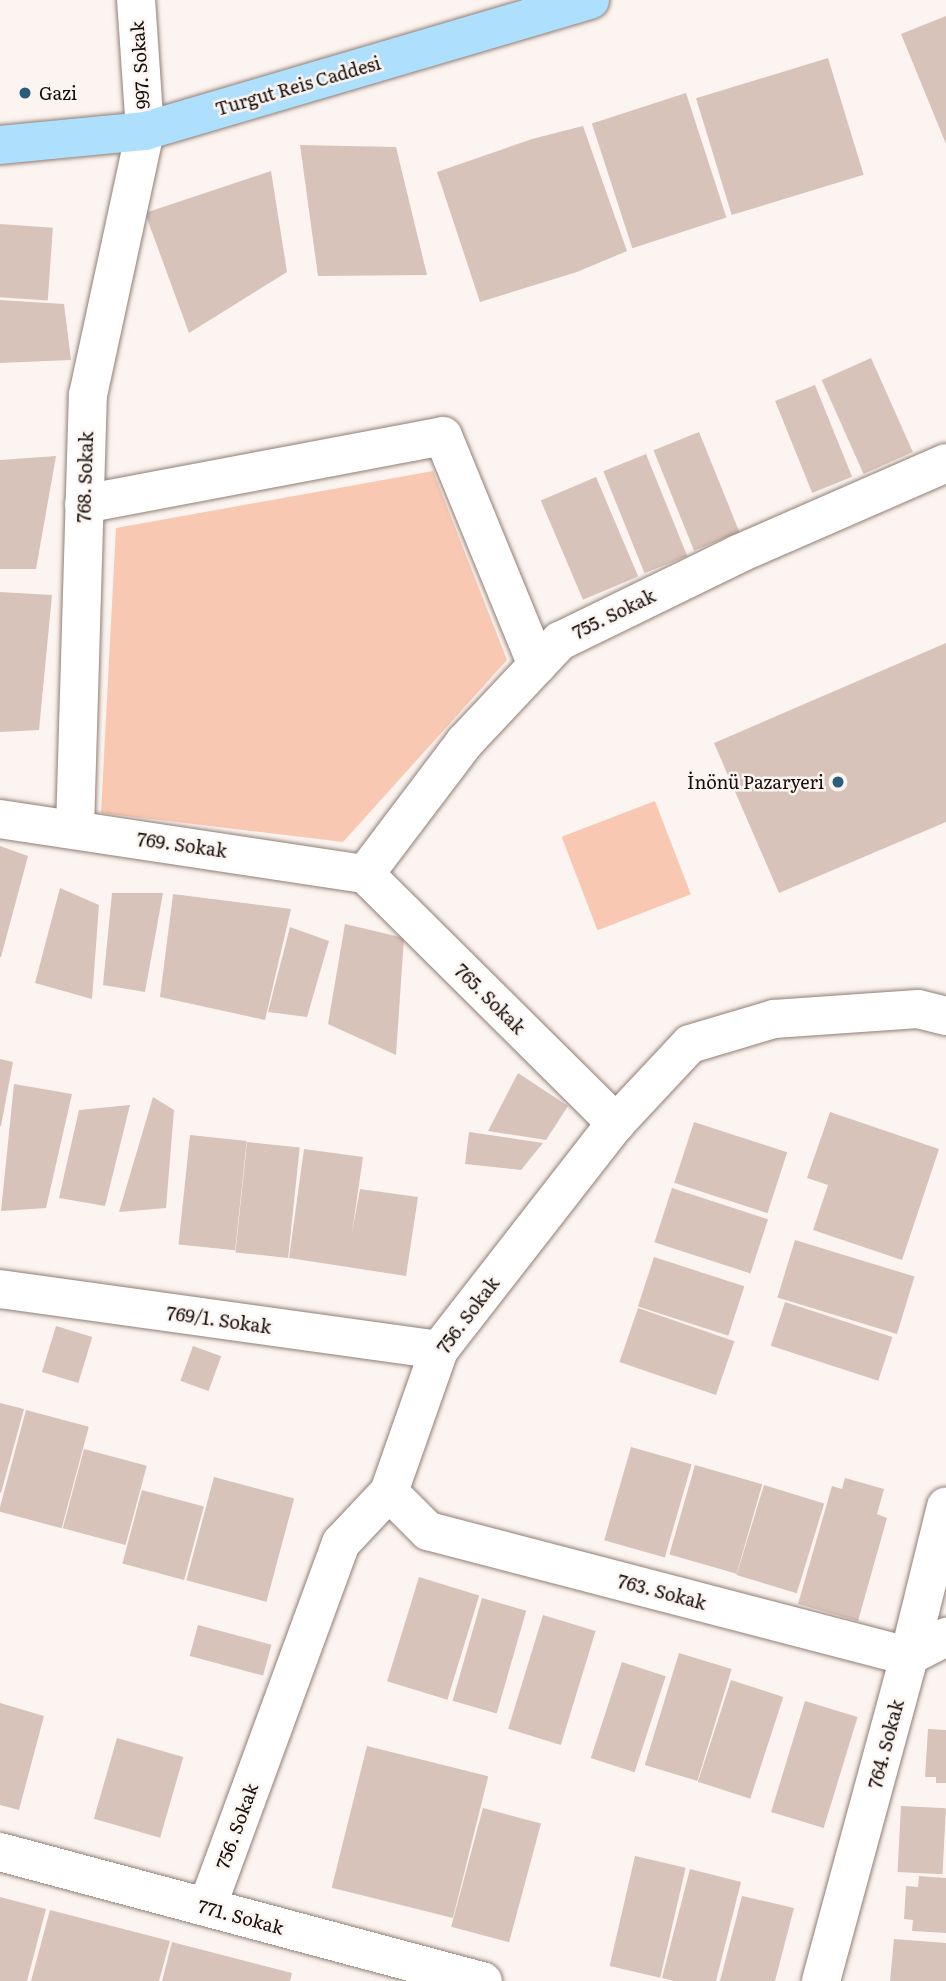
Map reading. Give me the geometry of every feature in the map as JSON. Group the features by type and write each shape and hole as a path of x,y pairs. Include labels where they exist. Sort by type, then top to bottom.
{"main road":[{"name":"Turgut Reis Caddesi","path":"0,145 145,131 590,0"}],"street":[{"name":"997. Sokak","path":"136,0 145,131"},
{"name":"768. Sokak","path":"75,829 88,395 145,131"},
{"path":"85,503 443,436 537,665"},
{"name":"755. Sokak","path":"365,874 465,742 560,641 738,554 946,463"},
{"name":"769. Sokak","path":"0,819 365,874"},
{"name":"765. Sokak","path":"365,874 616,1124"},
{"name":"756. Sokak","path":"207,1907 341,1543 389,1492 439,1350 616,1124 690,1044 774,1019 918,1009 946,1016"},
{"name":"769/1. Sokak","path":"0,1289 439,1350"},
{"name":"763. Sokak","path":"389,1492 428,1531 909,1656"},
{"name":"764. Sokak","path":"821,1981 909,1656 946,1506"},
{"path":"909,1656 946,1637"},
{"name":"771. Sokak","path":"0,1852 207,1907 396,1970 482,1981"}],"shaded area":[{"path":"433,471 507,660 343,842 101,813 116,528"},
{"path":"655,801 691,894 597,930 562,837"}],"building":[{"path":"946,16 946,144 901,34"},
{"path":"828,58 864,175 732,215 696,98"},
{"path":"686,93 726,218 632,248 592,124"},
{"path":"583,126 627,251 577,272 480,302 437,172 532,139"},
{"path":"300,145 396,147 427,275 318,276"},
{"path":"271,171 287,272 189,333 145,213"},
{"path":"0,224 53,228 48,301 0,297"},
{"path":"0,300 64,304 71,360 0,363"},
{"path":"871,358 913,452 864,474 822,380"},
{"path":"815,385 852,477 812,493 775,401"},
{"path":"699,432 739,532 694,550 654,450"},
{"path":"646,454 687,556 645,573 603,471"},
{"path":"56,456 36,569 0,569 0,460"},
{"path":"596,477 638,576 583,600 541,500"},
{"path":"0,592 52,595 39,730 0,732"},
{"name":"İnönü Pazaryeri","path":"946,643 946,822 779,893 714,743"},
{"path":"0,846 28,856 1,957 0,957"},
{"path":"60,888 99,905 92,999 35,983"},
{"path":"112,893 163,893 145,992 103,985"},
{"path":"173,894 291,909 265,1020 160,997"},
{"path":"345,924 404,938 396,1055 328,1024"},
{"path":"290,927 329,941 307,1017 268,1012"},
{"path":"0,1059 13,1062 1,1126 0,1126"},
{"path":"518,1073 568,1106 546,1140 488,1131"},
{"path":"14,1084 72,1094 46,1208 1,1211"},
{"path":"153,1097 174,1110 166,1208 119,1212"},
{"path":"130,1105 105,1206 59,1198 79,1110"},
{"path":"830,1112 939,1149 902,1260 813,1230 828,1185 807,1178"},
{"path":"694,1122 787,1152 767,1213 674,1183"},
{"path":"469,1132 543,1143 521,1170 465,1164"},
{"path":"190,1135 247,1141 235,1250 179,1244"},
{"path":"247,1142 300,1148 288,1258 235,1252"},
{"path":"304,1149 363,1157 352,1233 360,1189 418,1197 406,1276 289,1258"},
{"path":"672,1188 768,1219 750,1273 654,1242"},
{"path":"795,1240 915,1277 897,1334 777,1297"},
{"path":"654,1257 744,1286 728,1336 638,1306"},
{"path":"785,1302 892,1337 878,1381 771,1346"},
{"path":"638,1308 734,1341 716,1395 619,1362"},
{"path":"56,1326 92,1337 78,1383 42,1372"},
{"path":"193,1346 221,1356 209,1391 180,1381"},
{"path":"0,1403 24,1409 1,1493 0,1492"},
{"path":"26,1410 89,1427 62,1528 0,1512"},
{"path":"631,1447 692,1464 665,1558 604,1540"},
{"path":"84,1449 147,1466 126,1545 63,1528"},
{"path":"695,1465 762,1484 737,1574 669,1554"},
{"path":"214,1477 294,1498 266,1602 186,1580"},
{"path":"845,1478 884,1489 877,1514 887,1518 858,1621 798,1604 832,1486 842,1489"},
{"path":"764,1485 824,1503 797,1593 737,1575"},
{"path":"142,1490 204,1507 184,1580 122,1563"},
{"path":"419,1577 479,1595 447,1700 387,1681"},
{"path":"482,1598 526,1611 497,1714 453,1701"},
{"path":"543,1615 596,1631 561,1745 508,1729"},
{"path":"198,1625 271,1645 263,1676 190,1656"},
{"path":"679,1653 732,1669 697,1781 645,1765"},
{"path":"622,1662 666,1676 635,1772 591,1758"},
{"path":"731,1680 783,1697 750,1799 698,1782"},
{"path":"805,1701 858,1717 824,1828 771,1812"},
{"path":"0,1703 44,1716 19,1810 0,1805"},
{"path":"928,1729 946,1730 946,1783 936,1783 936,1777 925,1777"},
{"path":"117,1738 183,1757 160,1838 94,1819"},
{"path":"367,1746 488,1776 453,1918 332,1888"},
{"path":"901,1806 946,1808 942,1874 898,1872"},
{"path":"483,1808 541,1824 509,1942 451,1927"},
{"path":"635,1856 686,1868 660,1978 610,1966"},
{"path":"690,1869 741,1882 716,1981 674,1981 662,1978"},
{"path":"919,1876 946,1878 946,1933 912,1931 913,1920 904,1919 906,1886 918,1887"},
{"path":"742,1896 794,1908 775,1981 720,1981"},
{"path":"0,1897 46,1909 27,1981 0,1981"},
{"path":"50,1910 170,1941 159,1981 31,1981"},
{"path":"894,1939 946,1943 946,1981 890,1981"},
{"path":"172,1942 292,1973 290,1981 162,1981"}],"place":[{"name":"Gazi","path":"25,93"},
{"name":"İnönü Pazaryeri","path":"838,782"}]}
